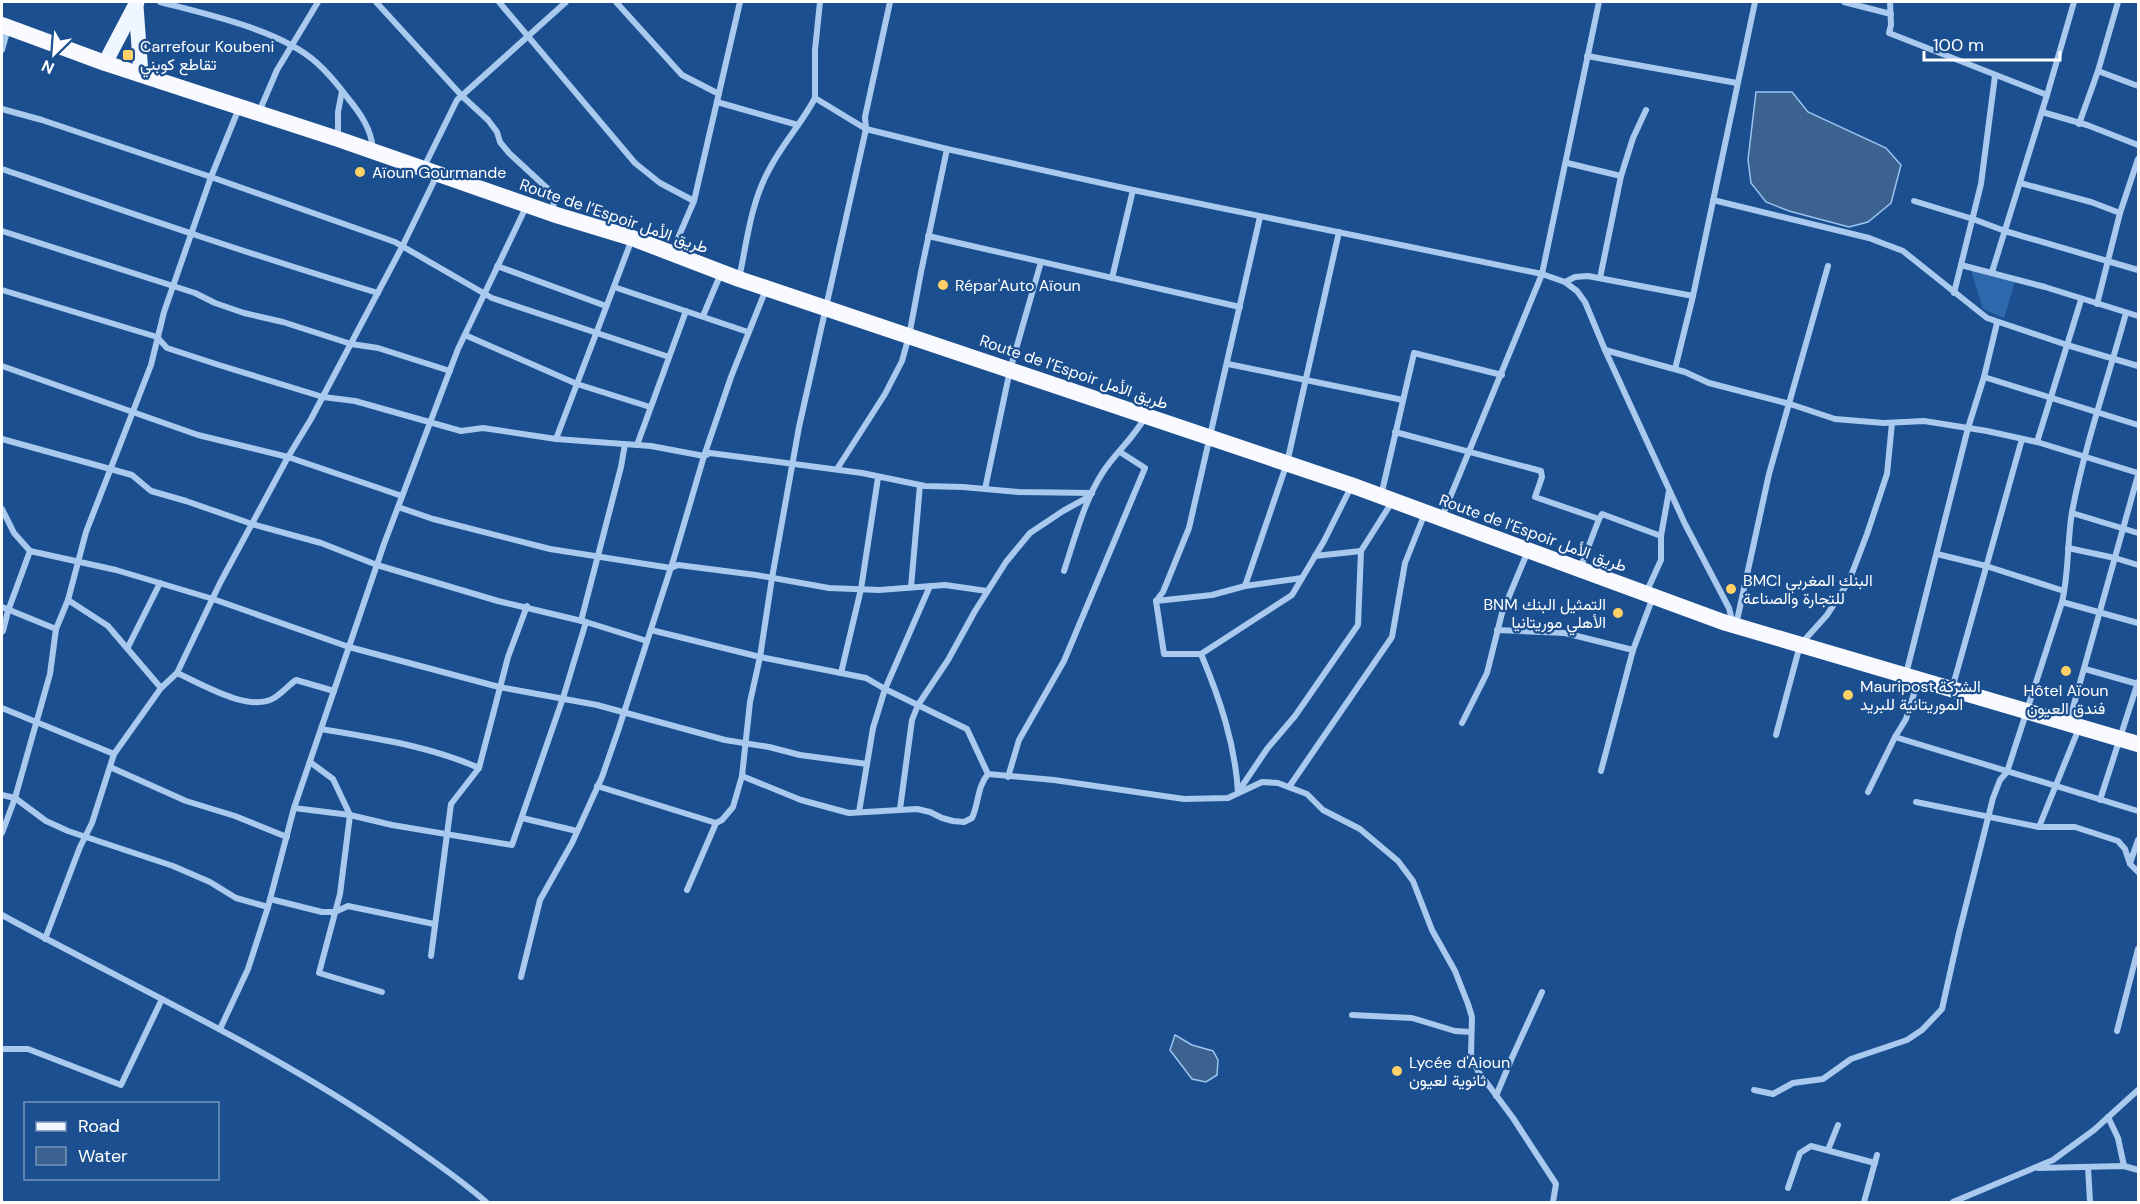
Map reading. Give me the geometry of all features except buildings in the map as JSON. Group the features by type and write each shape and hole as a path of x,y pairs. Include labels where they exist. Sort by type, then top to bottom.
{"highway":[{"name":"Route de l’Espoir طريق الأمل","path":"5,26 105,63 338,139 553,214 632,238 721,273 1351,486 1734,625 2139,744"}],"main road":[{"path":"105,63 136,4"},
{"path":"136,4 141,74"}],"street":[{"path":"160,2 245,26 291,46 316,62 342,91 368,128 374,153"},
{"path":"259,113 277,70 318,2"},
{"path":"376,2 462,96 488,120 509,153 548,189 554,198 553,214"},
{"path":"499,2 635,163 660,183 694,201"},
{"path":"45,939 92,823 114,754 161,688 177,673 252,524 378,293 402,247 431,172 434,144 457,100 566,2"},
{"path":"616,2 682,75 719,94"},
{"path":"671,253 694,201 740,2"},
{"path":"739,279 756,199 769,168 815,98 815,50 820,2"},
{"path":"687,890 716,823 722,820 733,807 742,776 750,702 760,657 792,463 866,129 865,117 890,2"},
{"path":"1442,518 1542,274 1599,2"},
{"path":"1676,369 1755,2"},
{"path":"1844,2 1891,14"},
{"path":"1890,2 1889,33 2047,95"},
{"path":"1992,272 2074,2"},
{"path":"2079,124 2098,71 2118,2"},
{"path":"2,50 5,26"},
{"path":"1587,56 1737,83"},
{"path":"2098,71 2139,86"},
{"path":"1954,293 1973,219 1988,145 1995,76"},
{"path":"338,139 338,112 342,91"},
{"path":"815,98 866,129 947,149 1260,217 1542,274 1565,282 1585,302 1669,490 1729,608 1734,625"},
{"path":"717,102 798,125"},
{"path":"2,833 15,798 50,674 56,629 68,600 86,532 151,365 157,337 191,234 239,108"},
{"path":"2,109 42,120 211,177 395,242 492,298 669,357"},
{"path":"1600,278 1621,176 1630,147 1646,110"},
{"path":"2042,111 2139,145"},
{"path":"837,469 885,394 902,362 947,149"},
{"path":"2097,304 2120,213 2139,159"},
{"path":"1567,163 1621,176"},
{"path":"2,169 191,234 378,293"},
{"path":"2020,183 2091,202 2120,213"},
{"path":"1112,278 1133,190"},
{"path":"1713,200 1877,241 1903,251 1954,293 1996,323 2139,366"},
{"path":"1914,201 2005,231 2139,270"},
{"path":"220,1029 248,969 268,907 294,808 376,565 465,334 527,205"},
{"path":"1260,217 1189,528 1156,601 1164,654 1202,654 1292,595 1351,486"},
{"path":"2,231 173,287 195,292 215,303 244,313 283,322 351,344 378,348 450,371"},
{"path":"1245,586 1287,464 1339,232"},
{"path":"928,236 1240,307"},
{"path":"556,439 632,238"},
{"path":"985,489 1010,370 1041,261"},
{"path":"1961,265 1992,272 2139,316"},
{"path":"497,266 606,306"},
{"path":"1734,625 1760,510 1828,266"},
{"path":"703,316 721,273"},
{"path":"1565,282 1582,276 1693,296"},
{"path":"614,287 748,332"},
{"path":"521,977 540,900 577,831 597,786 623,714 671,568 704,456 766,288"},
{"path":"2,290 157,337 167,348 323,397 355,400 461,431 483,428 556,439 651,446 704,456 710,453 837,469 920,485 1092,493"},
{"path":"2037,442 2081,300"},
{"path":"637,445 686,311"},
{"path":"1754,1090 1773,1094 1793,1083 1823,1078 1851,1059 1907,1040 1922,1030 1942,1009 1997,787 2007,772 2062,602 2072,513 2085,457 2126,313"},
{"path":"1868,792 1894,737 1906,719 1937,554 1996,323"},
{"path":"465,334 577,384 650,407"},
{"path":"1605,350 1676,369 1709,383 1790,404 1835,419 1892,423 1924,422 1968,428 2037,442 2139,474 2085,669 2074,725 2056,787 2039,827"},
{"path":"1238,793 1267,749 1294,716 1358,625 1361,552 1387,499 1395,432 1414,352 1502,375"},
{"path":"1228,364 1403,400"},
{"path":"2,366 198,435 288,457 402,496"},
{"path":"1984,377 2139,424"},
{"path":"1064,571 1092,493 1104,471 1137,431 1145,415"},
{"path":"1776,735 1800,645 1827,615 1849,581 1867,534 1887,474 1892,423"},
{"path":"1395,432 1541,471 1542,477 1535,496 1599,519"},
{"path":"2,439 132,475 152,491 252,524 321,543 376,565 498,601 584,621 647,641"},
{"path":"1952,689 2022,439"},
{"path":"294,808 350,815 512,845 563,698 584,621 625,444"},
{"path":"1008,777 1019,740 1064,661 1145,468 1120,452"},
{"path":"841,673 861,589 878,478"},
{"path":"911,587 920,485"},
{"path":"1601,771 1633,650 1661,560 1661,536 1669,490"},
{"path":"900,809 912,720 918,705 948,660 987,591 1006,562 1030,533 1092,493"},
{"path":"398,507 433,519 550,549 671,568 678,565 829,588 861,589 945,585 987,591"},
{"path":"2,509 14,533 30,551 213,599 349,647 499,687 597,705 691,732 800,755 867,764"},
{"path":"1288,787 1392,637 1405,562 1425,513"},
{"path":"2072,513 2139,533"},
{"path":"1583,570 1583,561 1602,514 1661,536"},
{"path":"2068,548 2139,565"},
{"path":"1462,723 1487,673 1502,613 1529,549"},
{"path":"2,632 30,551"},
{"path":"1315,556 1361,552"},
{"path":"1937,554 1986,566 2064,591"},
{"path":"1156,601 1212,595 1245,586 1302,578"},
{"path":"128,647 160,584"},
{"path":"859,812 873,728 885,689 930,586"},
{"path":"68,600 108,626 161,688"},
{"path":"2062,602 2139,623"},
{"path":"431,956 445,834 451,804 479,768 499,687 527,606"},
{"path":"2,607 56,629"},
{"path":"651,630 760,657 866,678 968,729 988,774"},
{"path":"1497,630 1564,633 1633,650"},
{"path":"1202,654 1227,724 1236,764 1238,793"},
{"path":"2085,669 2138,683 2100,800"},
{"path":"177,673 243,701 257,703 274,698 296,680 334,691"},
{"path":"2,708 114,754"},
{"path":"321,729 386,740 457,759 479,768"},
{"path":"1894,737 2139,811"},
{"path":"310,762 333,779 350,815 335,912 319,973 382,992"},
{"path":"110,766 186,801 235,816 287,837"},
{"path":"988,774 1054,780 1184,799 1228,798 1262,782 1278,783 1307,794 1323,810 1360,829 1398,861 1413,881 1432,930 1455,970 1472,1017 1471,1054 1478,1071 1556,1184 1553,1203"},
{"path":"742,776 801,800 849,813 917,809 942,818 964,822 972,818 980,788 988,774"},
{"path":"597,786 716,823"},
{"path":"2,795 15,798 46,820 68,831 173,866 210,882 236,898 268,907"},
{"path":"1916,802 2039,827 2075,827 2118,841 2125,849 2130,864 2139,872"},
{"path":"522,818 577,831"},
{"path":"2130,864 2139,840"},
{"path":"270,899 322,912 335,912 348,906 434,924"},
{"path":"2,915 287,1065 378,1123 469,1188 486,1203"},
{"path":"2117,1031 2139,949"},
{"path":"1496,1096 1542,992"},
{"path":"2,1049 28,1049 121,1085 162,999"},
{"path":"1352,1016 1412,1018 1471,1032"},
{"path":"1953,1203 2034,1169 2067,1151 2139,1090"},
{"path":"2108,1117 2118,1138 2124,1166"},
{"path":"1828,1150 1838,1125"},
{"path":"1788,1188 1800,1153 1811,1146 1875,1163"},
{"path":"1864,1203 1877,1155"},
{"path":"2034,1169 2124,1166 2139,1170"},
{"path":"2088,1167 2090,1203"}],"shaded area":[{"path":"1971,270 2015,282 2004,318 1983,309"}],"water":[{"path":"1756,92 1792,92 1808,112 1886,148 1901,165 1891,203 1868,222 1849,227 1789,211 1766,202 1751,183 1748,160"},
{"path":"1175,1035 1192,1045 1213,1051 1218,1060 1217,1075 1206,1082 1192,1079 1170,1050"}],"place":[{"name":"Carrefour Koubeni تقاطع كوبني","path":"128,55"},
{"name":"Aïoun Gourmande","path":"360,172"},
{"name":"Répar'Auto Aïoun","path":"943,285"},
{"name":"BMCI البنك المغربي للتجارة والصناعة","path":"1731,589"},
{"name":"BNM التمثيل البنك الأهلي موريتانيا","path":"1618,613"},
{"name":"Hôtel Aïoun فندق العيون","path":"2066,671"},
{"name":"Mauripost الشركة الموريتانية للبريد","path":"1848,695"},
{"name":"Lycée d'Aioun ثانوية لعيون","path":"1397,1071"}]}
